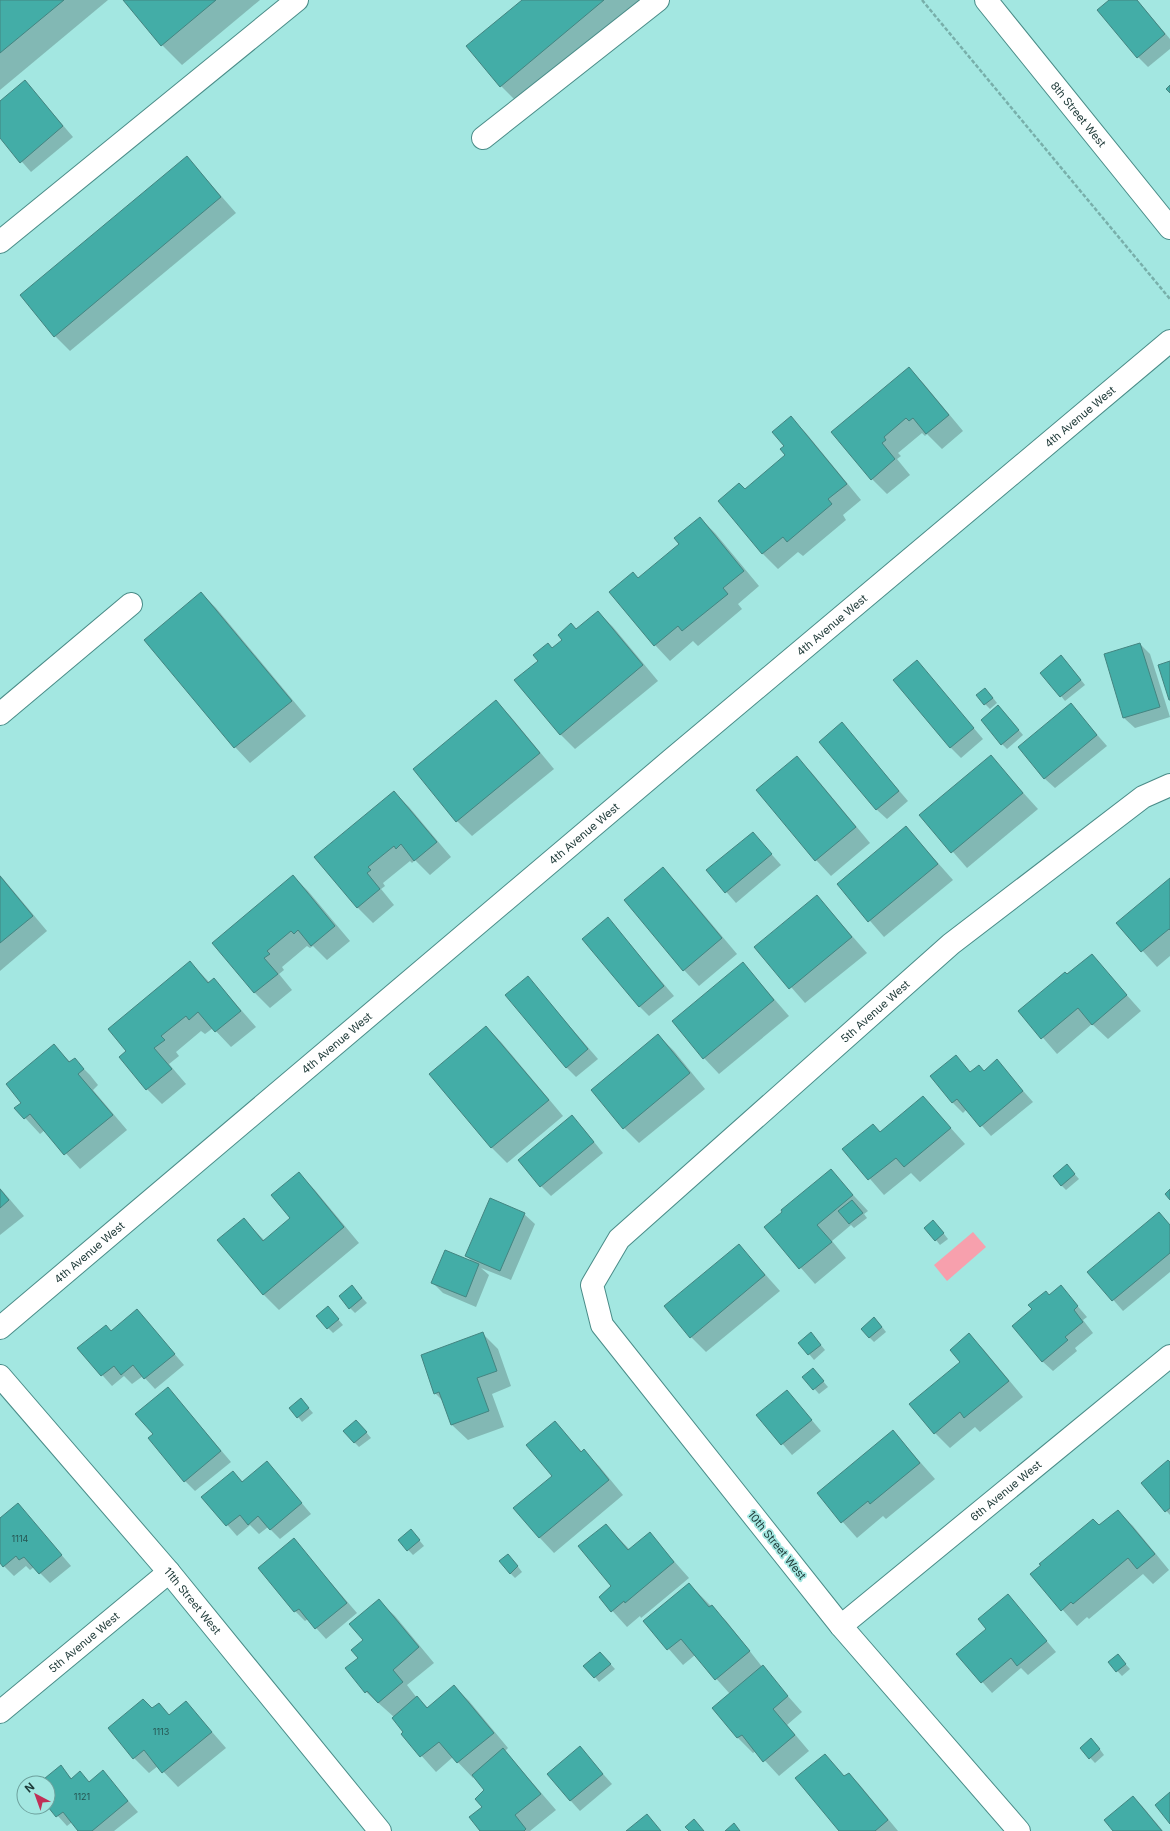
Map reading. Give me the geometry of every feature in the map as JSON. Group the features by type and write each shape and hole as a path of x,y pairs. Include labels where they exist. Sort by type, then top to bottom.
{"street":[{"path":"0,242 297,0"},
{"path":"483,138 658,0"},
{"name":"8th Street West","path":"986,0 1170,228"},
{"name":"4th Avenue West","path":"0,1328 671,760 1170,341"},
{"path":"0,714 131,604"},
{"name":"5th Avenue West","path":"619,1239 951,944 1143,797 1170,785"},
{"name":"10th Street West","path":"619,1239 592,1285 602,1325 841,1626 1019,1831"},
{"name":"6th Avenue West","path":"841,1626 1170,1356"},
{"name":"11th Street West","path":"0,1376 169,1572 380,1831"},
{"name":"5th Avenue West","path":"0,1712 169,1572"}],"path":[{"path":"922,0 1170,298"}],"shaded area":[{"path":"973,1232 986,1247 947,1281 934,1265"}],"building":[{"path":"0,0 64,0 0,53"},
{"path":"123,0 216,0 161,46"},
{"path":"522,0 604,0 500,87 466,46"},
{"path":"1109,0 1137,0 1165,34 1137,58 1097,10"},
{"path":"25,80 63,126 20,163 0,138 0,101"},
{"path":"1170,85 1170,93 1166,89"},
{"path":"187,156 221,197 54,337 20,295"},
{"path":"909,367 949,415 926,434 913,418 909,421 906,418 884,437 886,440 882,443 895,459 871,480 831,432"},
{"path":"791,416 847,484 828,499 832,504 787,542 783,537 762,554 718,501 739,483 745,489 785,455 780,449 784,446 772,432"},
{"path":"700,517 744,571 723,588 728,594 682,631 678,626 654,646 609,592 633,572 638,578 679,544 674,538"},
{"path":"201,592 292,701 234,748 144,640"},
{"path":"598,611 643,665 560,735 514,680 538,661 533,655 548,643 552,648 562,640 558,635 571,623 576,629"},
{"path":"1140,643 1160,707 1123,718 1104,654"},
{"path":"1061,655 1081,680 1060,697 1040,673"},
{"path":"917,660 974,728 950,748 893,680"},
{"path":"1170,661 1170,700 1169,700 1158,665"},
{"path":"985,688 993,698 984,705 976,695"},
{"path":"496,700 540,753 456,822 413,769"},
{"path":"1071,703 1097,735 1044,779 1018,747"},
{"path":"998,705 1019,730 1001,745 981,720"},
{"path":"842,722 899,791 876,810 819,742"},
{"path":"991,755 1023,793 951,853 919,815"},
{"path":"797,756 856,827 815,861 756,790"},
{"path":"394,791 437,842 414,861 401,844 396,849 394,846 368,867 371,870 367,873 380,889 357,908 314,857"},
{"path":"906,826 938,864 868,922 837,884"},
{"path":"753,832 772,854 725,893 706,870"},
{"path":"663,867 722,938 683,971 624,900"},
{"path":"293,875 335,926 311,946 298,930 294,934 291,931 267,951 270,954 264,958 278,974 254,993 212,943"},
{"path":"0,876 33,916 0,943"},
{"path":"1170,878 1170,930 1169,929 1141,952 1116,923"},
{"path":"817,895 852,937 789,989 754,947"},
{"path":"608,917 664,986 639,1007 582,939"},
{"path":"1092,954 1127,995 1092,1025 1078,1008 1041,1039 1018,1011 1065,972 1067,974"},
{"path":"190,961 208,983 214,978 241,1011 215,1032 198,1012 189,1020 186,1016 161,1036 165,1040 154,1048 172,1069 146,1090 119,1057 126,1051 108,1029"},
{"path":"743,962 774,1000 703,1059 672,1021"},
{"path":"528,976 588,1049 566,1068 505,995"},
{"path":"486,1026 549,1100 491,1148 429,1074"},
{"path":"658,1034 690,1073 623,1129 591,1090"},
{"path":"54,1044 69,1062 75,1058 84,1069 78,1074 113,1115 64,1155 30,1114 24,1119 14,1108 21,1103 6,1084"},
{"path":"956,1055 970,1072 979,1065 984,1071 997,1059 1023,1091 980,1127 957,1099 952,1103 930,1076"},
{"path":"923,1096 951,1128 904,1167 896,1158 868,1180 842,1149 873,1124 880,1132"},
{"path":"572,1115 594,1142 540,1187 518,1160"},
{"path":"1067,1164 1075,1174 1061,1186 1053,1176"},
{"path":"831,1169 853,1195 817,1225 832,1242 799,1269 764,1227 782,1212 781,1210"},
{"path":"299,1172 344,1227 263,1295 217,1240 244,1218 263,1241 290,1218 271,1195"},
{"path":"0,1189 9,1200 0,1208"},
{"path":"1170,1189 1170,1200 1165,1194"},
{"path":"490,1198 525,1213 500,1271 465,1256"},
{"path":"852,1200 863,1213 849,1224 838,1211"},
{"path":"1159,1212 1170,1225 1170,1253 1112,1301 1087,1272"},
{"path":"933,1220 944,1233 935,1241 924,1228"},
{"path":"739,1244 765,1275 690,1338 664,1306"},
{"path":"445,1250 479,1264 466,1297 431,1283"},
{"path":"352,1285 362,1298 349,1309 339,1296"},
{"path":"1061,1285 1078,1306 1074,1310 1083,1322 1065,1337 1068,1340 1042,1362 1012,1326 1032,1309 1028,1305 1046,1291 1049,1295"},
{"path":"328,1306 339,1319 327,1329 316,1316"},
{"path":"137,1309 175,1354 144,1379 133,1365 121,1375 114,1366 101,1376 77,1348 106,1325 111,1331"},
{"path":"874,1317 882,1327 869,1338 861,1329"},
{"path":"483,1332 497,1371 477,1378 489,1411 451,1425 439,1392 434,1394 421,1355"},
{"path":"811,1332 821,1345 808,1355 798,1343"},
{"path":"969,1333 1009,1381 964,1418 960,1412 934,1434 909,1404 960,1362 950,1350"},
{"path":"813,1368 824,1381 813,1390 802,1377"},
{"path":"168,1387 221,1451 184,1482 148,1438 153,1434 135,1414"},
{"path":"787,1390 812,1420 781,1445 756,1415"},
{"path":"301,1398 309,1408 297,1418 289,1408"},
{"path":"356,1420 367,1432 354,1443 343,1431"},
{"path":"555,1421 581,1452 584,1449 609,1480 539,1538 513,1508 552,1476 526,1445"},
{"path":"893,1430 920,1463 870,1504 868,1501 841,1523 817,1493"},
{"path":"1168,1460 1170,1462 1170,1508 1165,1512 1141,1483"},
{"path":"267,1461 302,1503 270,1530 258,1516 248,1525 240,1515 226,1526 201,1497 233,1471 242,1482"},
{"path":"18,1503 62,1555 39,1574 24,1557 19,1560 16,1556 3,1567 0,1563 0,1518"},
{"path":"1118,1510 1155,1554 1137,1569 1128,1558 1073,1604 1071,1602 1061,1611 1030,1574 1041,1565 1039,1564 1093,1519 1099,1525"},
{"path":"606,1524 628,1550 650,1532 674,1562 625,1603 624,1601 611,1612 599,1597 611,1586 578,1546"},
{"path":"411,1529 420,1540 407,1551 398,1540"},
{"path":"294,1538 347,1603 315,1629 299,1609 294,1612 258,1568"},
{"path":"508,1554 518,1566 510,1574 499,1561"},
{"path":"689,1583 709,1607 712,1605 750,1651 715,1680 681,1639 667,1650 643,1621"},
{"path":"1008,1594 1047,1641 1017,1666 1011,1658 981,1683 956,1654 986,1629 978,1619"},
{"path":"379,1599 419,1647 393,1670 403,1682 378,1703 367,1691 365,1693 345,1668 358,1658 351,1650 363,1640 349,1624"},
{"path":"600,1652 611,1664 594,1678 583,1666"},
{"path":"1118,1654 1126,1664 1116,1672 1108,1662"},
{"path":"763,1665 788,1696 773,1709 795,1735 763,1762 742,1735 737,1738 712,1708"},
{"path":"454,1685 494,1733 457,1763 439,1742 420,1757 401,1734 403,1732 392,1718 417,1696 427,1708"},
{"path":"143,1699 152,1708 159,1703 169,1715 186,1701 212,1732 162,1773 144,1750 133,1759 108,1728"},
{"path":"1091,1738 1100,1749 1089,1759 1080,1748"},
{"path":"580,1746 603,1774 570,1801 547,1774"},
{"path":"503,1748 541,1794 515,1815 526,1829 524,1831 480,1831 469,1817 482,1807 475,1799 484,1790 472,1775"},
{"path":"825,1754 844,1776 849,1773 888,1820 875,1831 839,1831 795,1778"},
{"path":"61,1765 71,1779 80,1771 89,1782 103,1770 128,1801 92,1831 78,1831 63,1812 56,1817 54,1815 56,1815 56,1775 49,1775"},
{"path":"1170,1792 1170,1824 1155,1805"},
{"path":"1133,1796 1162,1831 1113,1831 1104,1820"},
{"path":"647,1814 661,1831 626,1831"},
{"path":"694,1819 704,1831 689,1831 685,1827"},
{"path":"734,1823 740,1831 725,1831"}]}
